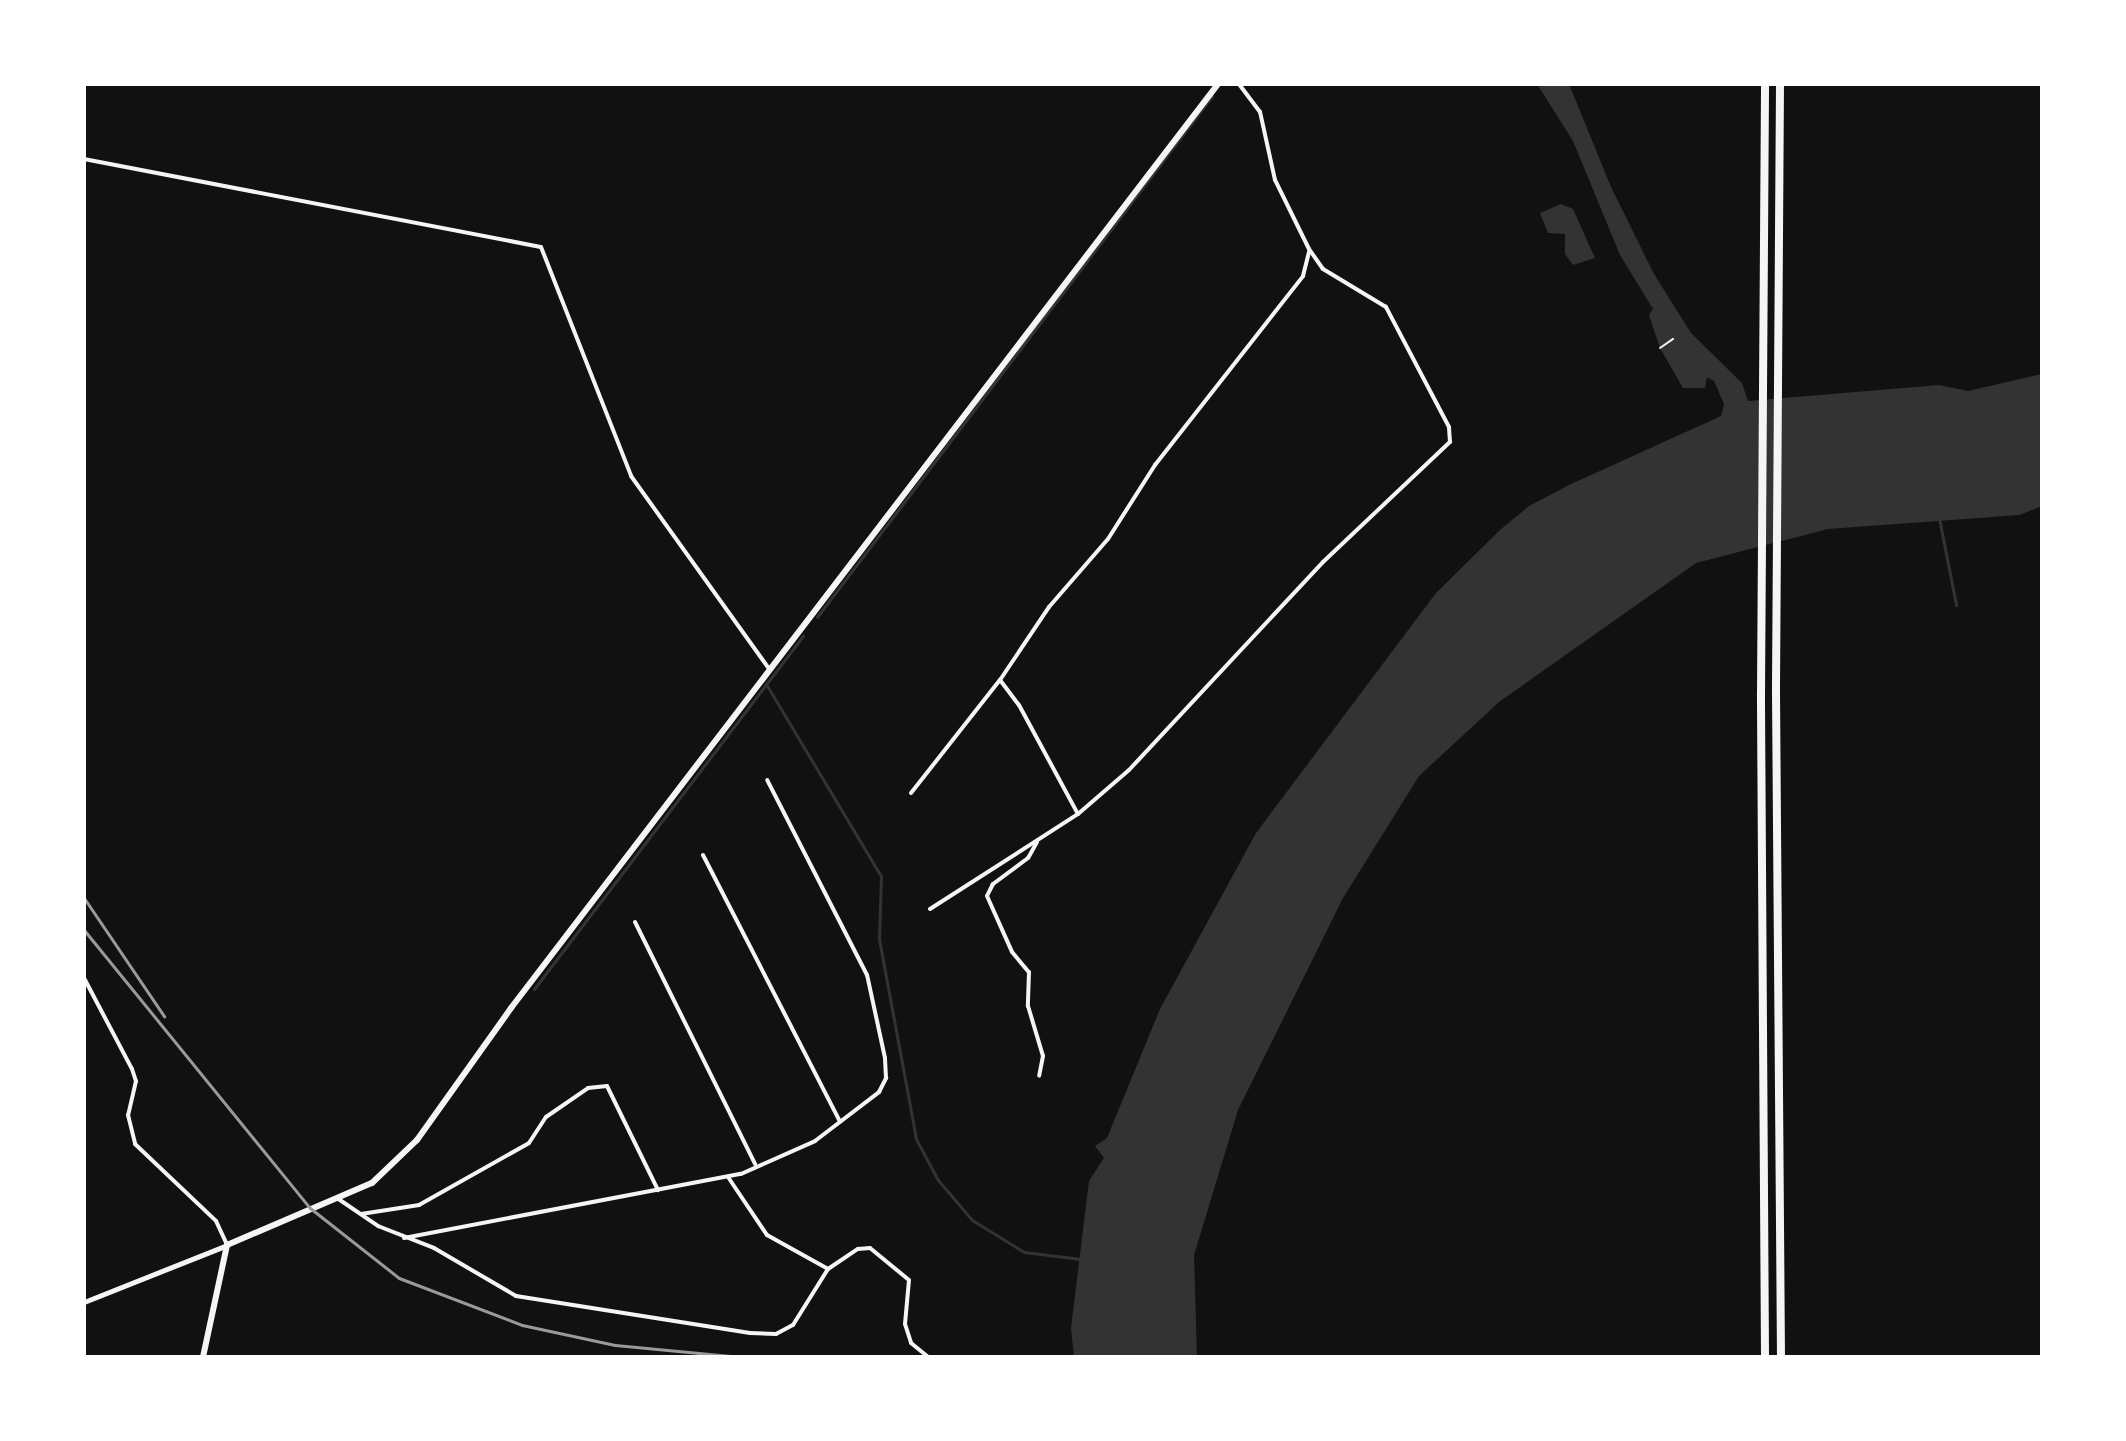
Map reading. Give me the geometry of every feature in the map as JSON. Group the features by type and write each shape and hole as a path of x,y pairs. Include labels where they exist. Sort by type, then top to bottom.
{"highway":[{"path":"1765,84 1762,608 1765,1357"},
{"path":"1780,84 1777,608 1781,1357"}],"main road":[{"path":"203,1357 227,1245 379,1178 417,1140 769,669 1218,84"}],"street":[{"path":"930,909 1078,814 1129,770 1365,520 1450,442 1449,427 1386,307 1323,269 1309,249 1275,180 1260,112 1239,84"},
{"path":"84,159 541,247 631,476 769,669"},
{"path":"911,793 1000,680 1049,607 1108,539 1155,465 1303,276 1309,249"},
{"path":"1000,680 1019,705 1078,814"},
{"path":"404,1238 728,1177 815,1141 879,1092 886,1078 867,975 767,780"},
{"path":"1038,840 1028,858 993,884 987,896 1012,952 1029,972 1028,1006 1043,1056 1039,1076"},
{"path":"703,855 840,1122"},
{"path":"635,922 755,1164"},
{"path":"84,978 136,1081 128,1115 135,1144 216,1221 227,1245 84,1302"},
{"path":"358,1214 419,1205 529,1143 546,1117 588,1088 607,1086 659,1190"},
{"path":"728,1177 767,1235 828,1269"},
{"path":"337,1198 358,1214 404,1238 434,1248 466,1271 516,1296 750,1333 776,1334 793,1325 828,1269 858,1249 882,1254 909,1280 905,1324 911,1343 927,1356"}],"path":[{"path":"1660,348 1673,339"}],"shaded area":[{"path":"1537,84 1569,84 1611,187 1654,274 1691,333 1742,383 1748,401 1939,385 1968,391 2042,374 2042,506 2019,515 1828,529 1696,563 1499,702 1419,776 1343,898 1238,1110 1194,1255 1197,1357 1074,1357 1071,1328 1089,1181 1104,1158 1095,1146 1107,1138 1160,1009 1256,833 1436,593 1500,530 1529,506 1569,485 1721,416 1724,404 1714,381 1707,377 1705,388 1683,388 1660,348 1649,315 1653,309 1620,255 1573,141"},
{"path":"1561,204 1573,209 1595,258 1573,265 1565,254 1565,234 1548,233 1540,213"}],"waterway":[{"path":"817,617 1212,96"},
{"path":"1939,518 1956,605"},
{"path":"534,989 803,636"},
{"path":"766,684 881,876 879,939 916,1139 938,1180 972,1220 1024,1252 1081,1259"}],"railway":[{"path":"84,898 164,1016"},
{"path":"84,930 310,1208 399,1278 522,1325 615,1345 743,1357"}]}
